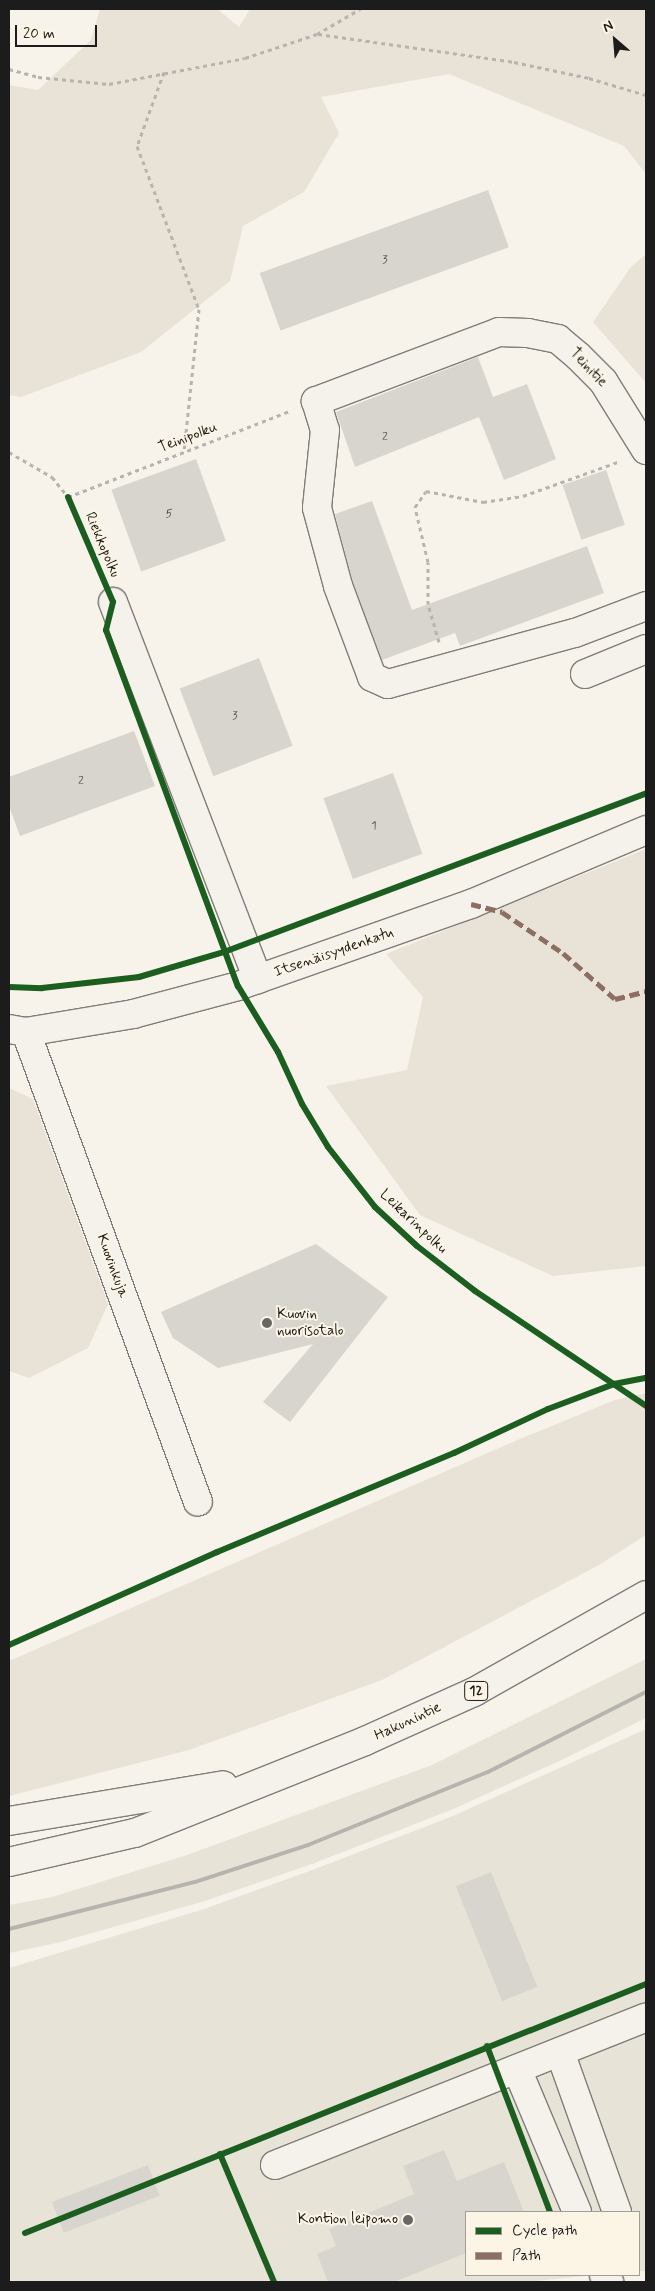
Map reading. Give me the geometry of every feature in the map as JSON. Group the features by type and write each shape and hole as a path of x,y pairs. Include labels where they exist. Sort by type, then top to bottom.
{"main road":[{"name":"Teinitie","path":"316,401 499,332 528,333 558,339 603,381 637,454"},
{"path":"316,401 325,430 317,508 338,586 372,677 388,684 446,666 575,633 646,606"},
{"name":"Riekkopolku","path":"113,602 258,979"},
{"path":"585,674 646,649"},
{"name":"Itsenäisyydenkatu","path":"17,1031 133,1014 258,979 471,904 646,830"},
{"name":"Kuovinkuja","path":"17,1031 198,1501"},
{"name":"Hakunintie","path":"9,1862 136,1833 298,1769 474,1692 646,1595"},
{"name":"Hakunintie","path":"9,1821 158,1798 298,1769"},
{"path":"275,2164 646,2017"},
{"path":"560,2052 617,2211"},
{"path":"517,2069 577,2211"}],"path":[{"path":"9,69 38,78 109,84 245,58 317,34 360,9"},
{"path":"317,34 514,62 589,78 646,95"},
{"path":"164,72 136,146 199,310 184,450"},
{"path":"446,666 428,604 428,562 415,507 426,491 483,502 523,496 637,454"}],"shaded area":[{"path":"100,9 217,9 239,27 250,9 646,9 646,174 624,146 449,74 321,97 339,133 304,192 243,226 230,281 141,352 21,397 9,395 9,85 38,90 91,40"},
{"path":"646,254 646,383 593,322 631,267"},
{"path":"646,849 646,1266 553,1276 420,1215 326,1086 407,1070 423,997 386,954"},
{"path":"9,1088 33,1099 108,1304 88,1348 29,1378 9,1371"},
{"path":"646,1393 646,1535 599,1565 382,1680 189,1750 9,1796 9,1661 520,1439 615,1400"},
{"path":"646,1659 646,1718 566,1758 451,1810 312,1864 205,1901 57,1943 9,1953 9,1905 52,1897 187,1855 432,1765"},
{"path":"646,1729 646,2271 640,2271 640,2211 465,2211 465,2276 584,2276 527,2282 9,2282 9,1968 204,1909 453,1816"}],"building":[{"path":"488,190 509,247 281,330 260,273"},
{"path":"478,357 493,397 527,384 556,459 504,480 479,417 355,467 336,412"},
{"path":"196,459 226,541 141,572 111,490"},
{"path":"606,470 625,525 581,540 563,485"},
{"path":"372,501 412,610 587,546 604,593 460,646 455,633 382,660 353,583 335,514"},
{"path":"259,658 293,746 213,776 180,688"},
{"path":"134,731 155,786 20,836 9,806 9,777"},
{"path":"393,773 422,854 353,879 323,798"},
{"name":"Kuovin nuorisotalo","path":"316,1244 388,1297 290,1422 263,1402 313,1344 218,1368 173,1338 161,1312"},
{"path":"491,1872 537,1987 502,2001 456,1886"},
{"name":"Kontion leipomo","path":"444,2150 457,2181 504,2162 524,2211 465,2211 465,2253 394,2282 328,2282 317,2254 336,2246 329,2229 414,2194 403,2166"},
{"path":"148,2165 160,2196 64,2233 52,2202"}],"railway":[{"path":"9,1929 195,1882 308,1845 488,1772 646,1692"}],"marked path":[{"path":"471,904 502,912 563,953 615,999 646,991"}],"cycle path":[{"name":"Leikarinpolku","path":"68,497 113,602 106,630 238,986 278,1052 302,1104 328,1147 375,1207 417,1246 475,1291 646,1406"},
{"path":"9,987 42,988 139,977 224,952 646,793"},
{"path":"9,1645 217,1552 454,1453 548,1409 614,1384 646,1378"},
{"path":"25,2233 646,1984"},
{"path":"487,2046 550,2211"},
{"path":"220,2154 274,2282"}],"place":[{"name":"Kuovin nuorisotalo","path":"267,1323"},
{"name":"Kontion leipomo","path":"408,2220"}]}
